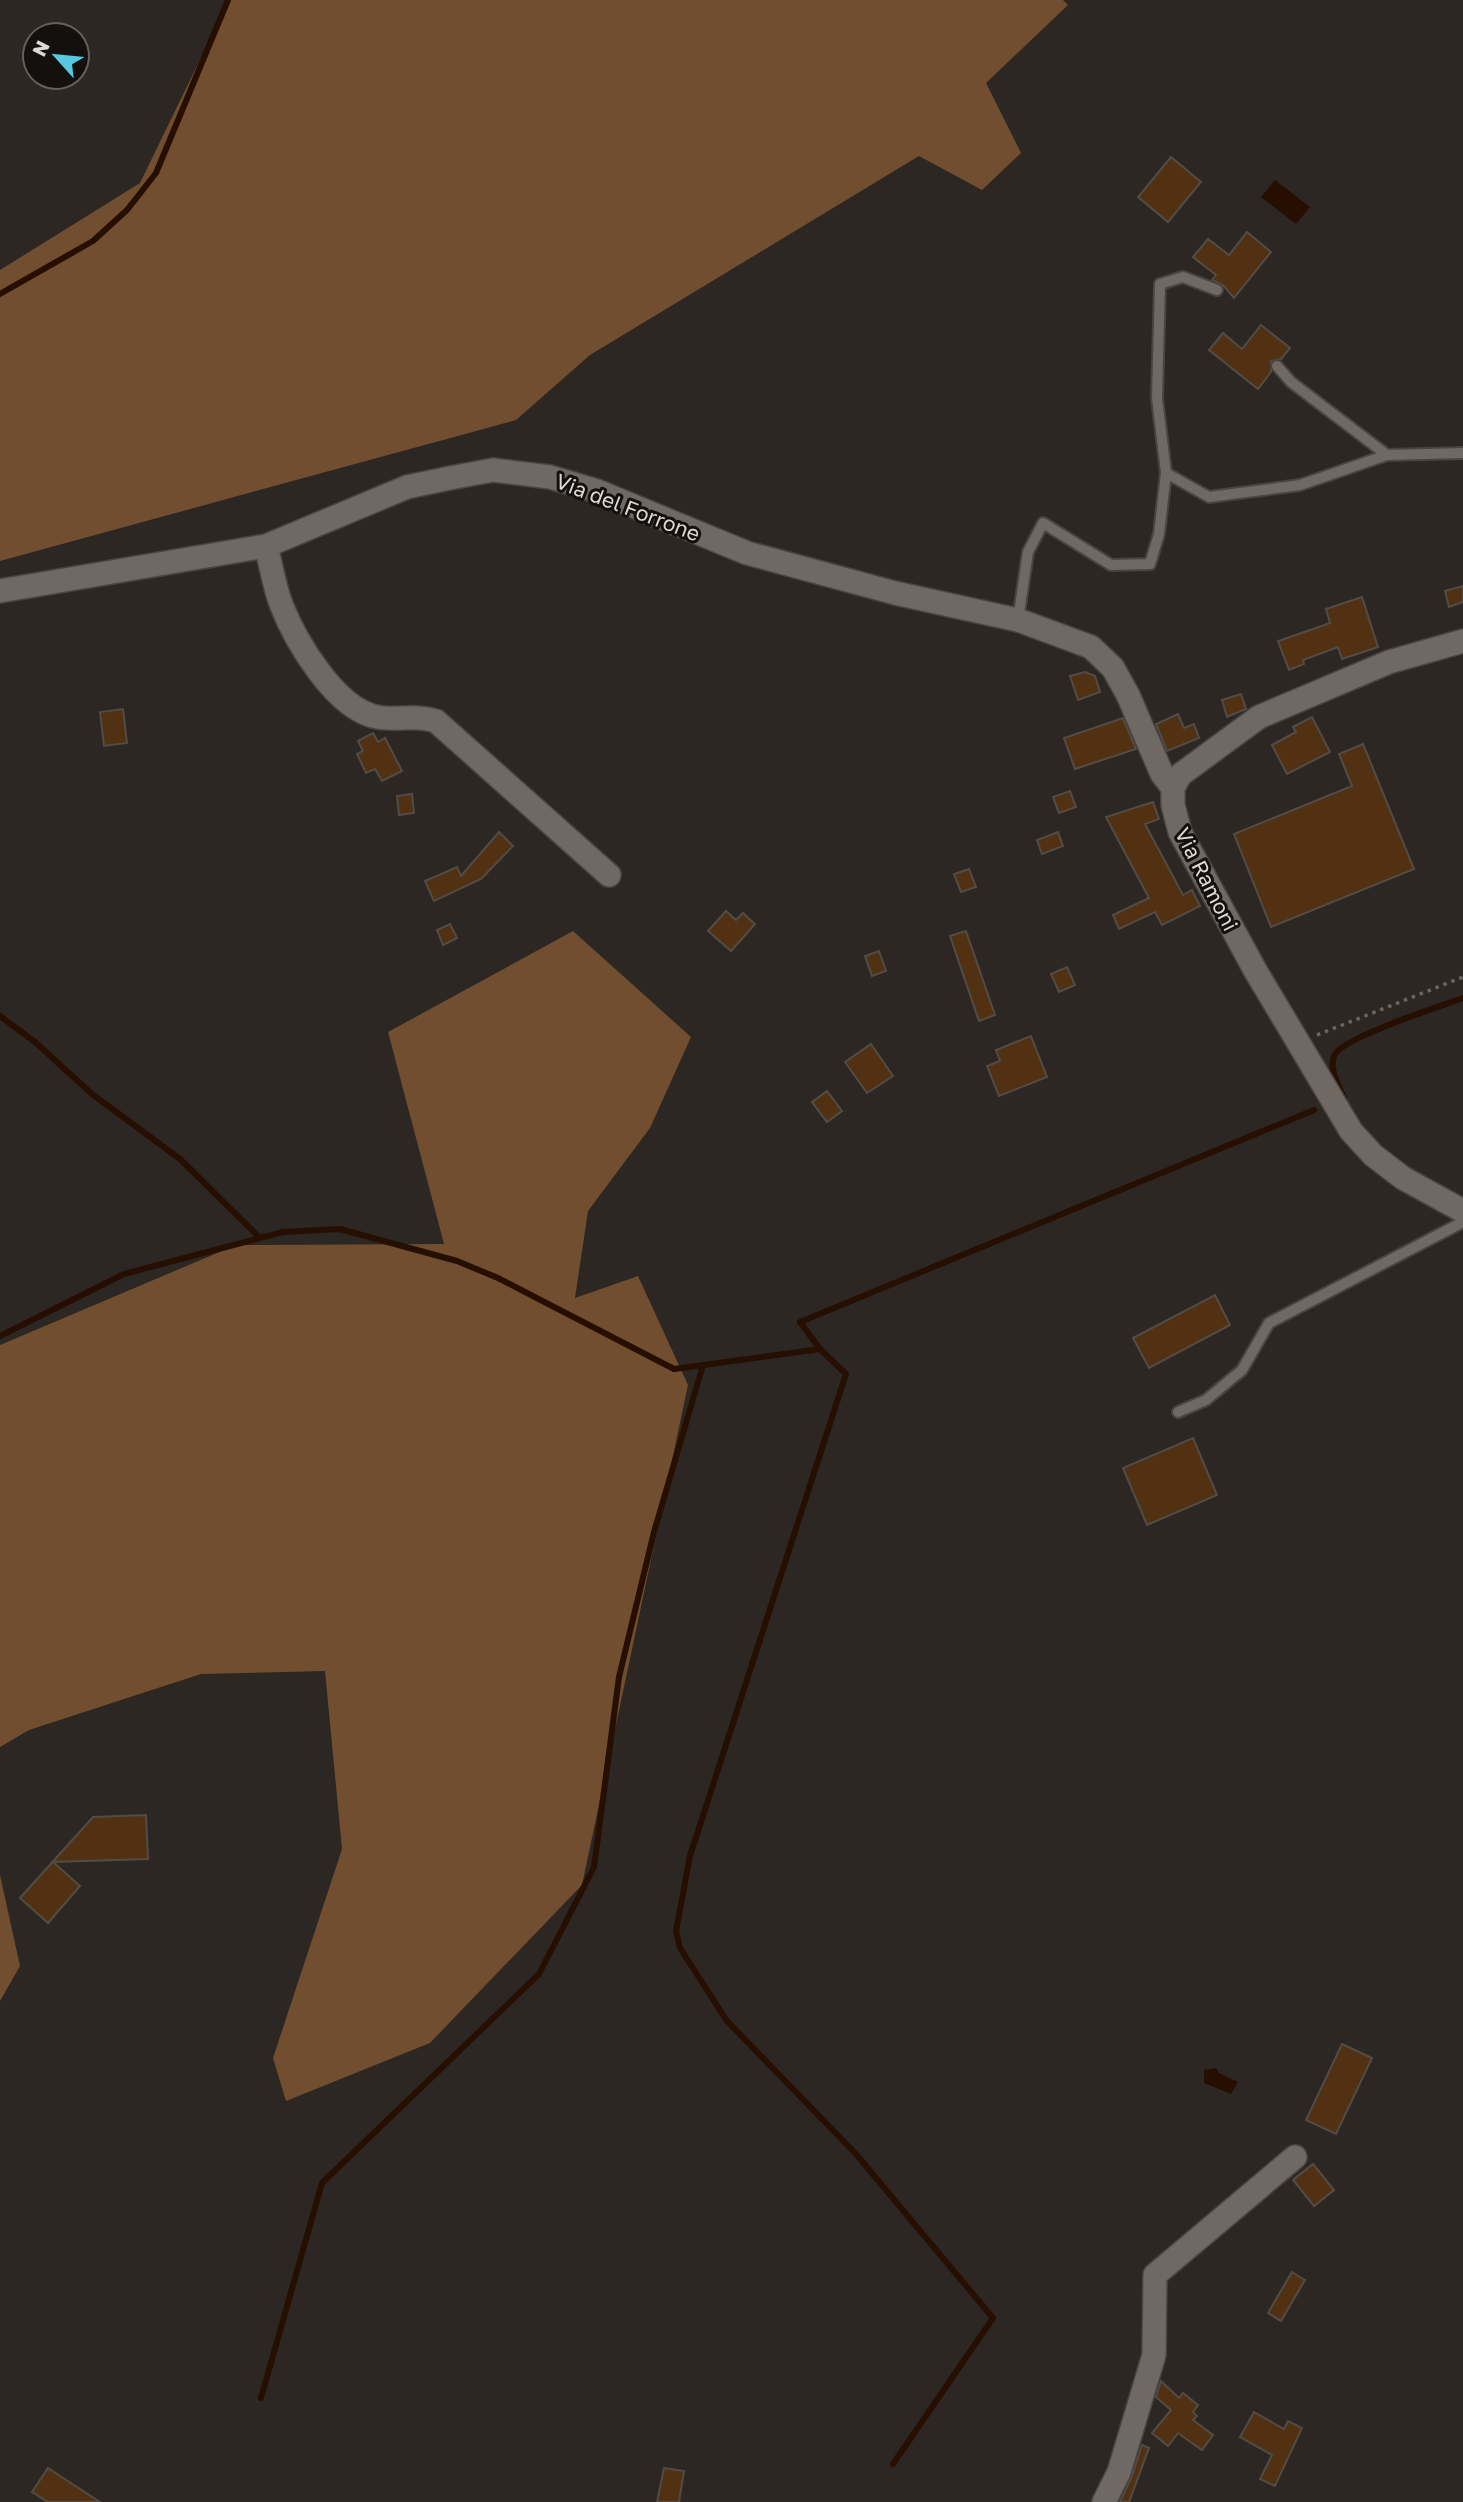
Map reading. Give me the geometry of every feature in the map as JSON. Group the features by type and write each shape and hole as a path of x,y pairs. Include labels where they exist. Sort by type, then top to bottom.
{"street":[{"name":"Via del Forrone","path":"0,591 266,546 407,487 494,470 550,477 597,491 747,553 895,593 1018,620 1091,647 1113,668 1128,695 1162,774 1173,788"},
{"path":"266,546 281,602 300,643 323,677 350,704 375,717 418,715 436,722 609,875"},
{"path":"1173,788 1180,775 1259,717 1389,662 1463,641"},
{"name":"Via Ramoni","path":"1173,788 1173,805 1180,832 1255,970 1351,1131 1373,1155 1403,1178 1463,1211"},
{"path":"1104,2502 1119,2472 1154,2355 1155,2275 1295,2157"}],"lane":[{"path":"1018,620 1028,552 1043,523 1111,565 1150,564 1159,534 1166,473 1157,398 1160,284 1182,277 1217,289"},
{"path":"1277,366 1291,382 1387,456"},
{"path":"1166,473 1209,497 1300,485 1387,456 1463,453"},
{"path":"1178,1412 1206,1400 1242,1370 1269,1323 1463,1222"}],"path":[{"path":"1299,1043 1463,977"}],"shaded area":[{"path":"229,0 1063,0 1068,5 986,83 1021,153 982,190 919,156 590,355 516,420 0,561 0,270 140,183"},
{"path":"1275,180 1310,207 1296,224 1261,197"},
{"path":"573,931 691,1037 650,1128 588,1211 575,1298 638,1276 688,1385 582,1885 430,2043 286,2101 273,2058 342,1849 325,1671 201,1674 29,1730 0,1747 0,1345 236,1245 444,1244 388,1032"},
{"path":"0,1875 20,1966 0,2001"},
{"path":"1216,2068 1219,2073 1238,2082 1231,2094 1204,2083 1204,2070"}],"building":[{"path":"1171,157 1201,182 1168,222 1138,197"},
{"path":"1247,232 1271,252 1234,298 1223,285 1212,280 1216,275 1193,257 1208,239 1229,255"},
{"path":"1261,325 1290,348 1281,359 1271,361 1271,372 1258,389 1209,350 1223,333 1242,349"},
{"path":"1463,586 1463,602 1449,607 1445,591"},
{"path":"1362,597 1378,647 1342,659 1338,647 1303,660 1304,664 1289,670 1278,641 1330,623 1326,609"},
{"path":"1085,672 1095,676 1100,692 1078,700 1070,676"},
{"path":"1241,694 1246,709 1227,717 1222,700"},
{"path":"123,709 127,743 104,746 100,712"},
{"path":"1178,714 1184,728 1194,724 1199,738 1167,751 1156,724"},
{"path":"1312,717 1330,752 1287,774 1272,745 1296,732 1293,727"},
{"path":"1123,718 1136,749 1075,769 1064,738"},
{"path":"373,733 378,742 385,738 402,771 382,781 375,769 366,773 357,754 363,751 358,741"},
{"path":"1363,744 1414,869 1271,927 1234,834 1352,786 1339,754"},
{"path":"1070,791 1076,807 1059,813 1053,797"},
{"path":"412,794 414,813 399,815 397,796"},
{"path":"1153,802 1159,819 1145,824 1183,895 1192,890 1200,906 1162,925 1155,912 1119,929 1113,915 1149,898 1106,817"},
{"path":"499,832 513,846 481,879 434,901 425,881 457,867 461,876"},
{"path":"1058,832 1063,846 1042,854 1037,840"},
{"path":"969,869 976,887 961,892 954,874"},
{"path":"726,911 736,920 743,913 755,924 731,951 708,931"},
{"path":"450,924 457,938 443,945 437,930"},
{"path":"966,931 995,1015 979,1021 950,936"},
{"path":"879,951 886,971 872,976 865,956"},
{"path":"1067,967 1075,985 1059,992 1051,974"},
{"path":"1031,1036 1047,1077 999,1096 987,1066 1000,1061 996,1050"},
{"path":"871,1044 893,1076 867,1093 845,1062"},
{"path":"827,1091 842,1111 827,1122 812,1102"},
{"path":"1215,1295 1230,1325 1149,1368 1133,1338"},
{"path":"1193,1438 1217,1495 1147,1525 1123,1468"},
{"path":"146,1815 148,1859 53,1862 80,1886 48,1923 20,1898 93,1817"},
{"path":"1342,2044 1372,2058 1336,2134 1306,2120"},
{"path":"1313,2164 1334,2190 1314,2206 1293,2180"},
{"path":"1292,2272 1305,2280 1281,2321 1268,2313"},
{"path":"1161,2381 1179,2398 1183,2393 1198,2405 1193,2412 1197,2416 1193,2420 1213,2435 1202,2450 1178,2433 1168,2446 1152,2433 1171,2410 1156,2397"},
{"path":"1254,2412 1284,2429 1288,2421 1302,2428 1275,2486 1260,2479 1272,2455 1240,2437"},
{"path":"1142,2445 1149,2448 1129,2502 1120,2502 1132,2476"},
{"path":"48,2468 100,2502 48,2502 32,2492"},
{"path":"664,2468 684,2471 679,2502 657,2502"}],"waterway":[{"path":"0,294 93,241 127,210 156,173 228,0"},
{"path":"1344,1098 1333,1067 1334,1056 1340,1049 1372,1032 1463,998"},
{"path":"0,1016 35,1042 92,1094 180,1159 260,1238"},
{"path":"893,2464 993,2318 856,2154 727,2021 680,1948 676,1931 690,1856 846,1374 820,1349 800,1322 1314,1110"},
{"path":"0,1336 124,1274 283,1232 340,1229 457,1261 498,1278 674,1369 820,1349"},
{"path":"261,2398 322,2183 539,1974 594,1867 619,1677 654,1532 703,1365"}]}
